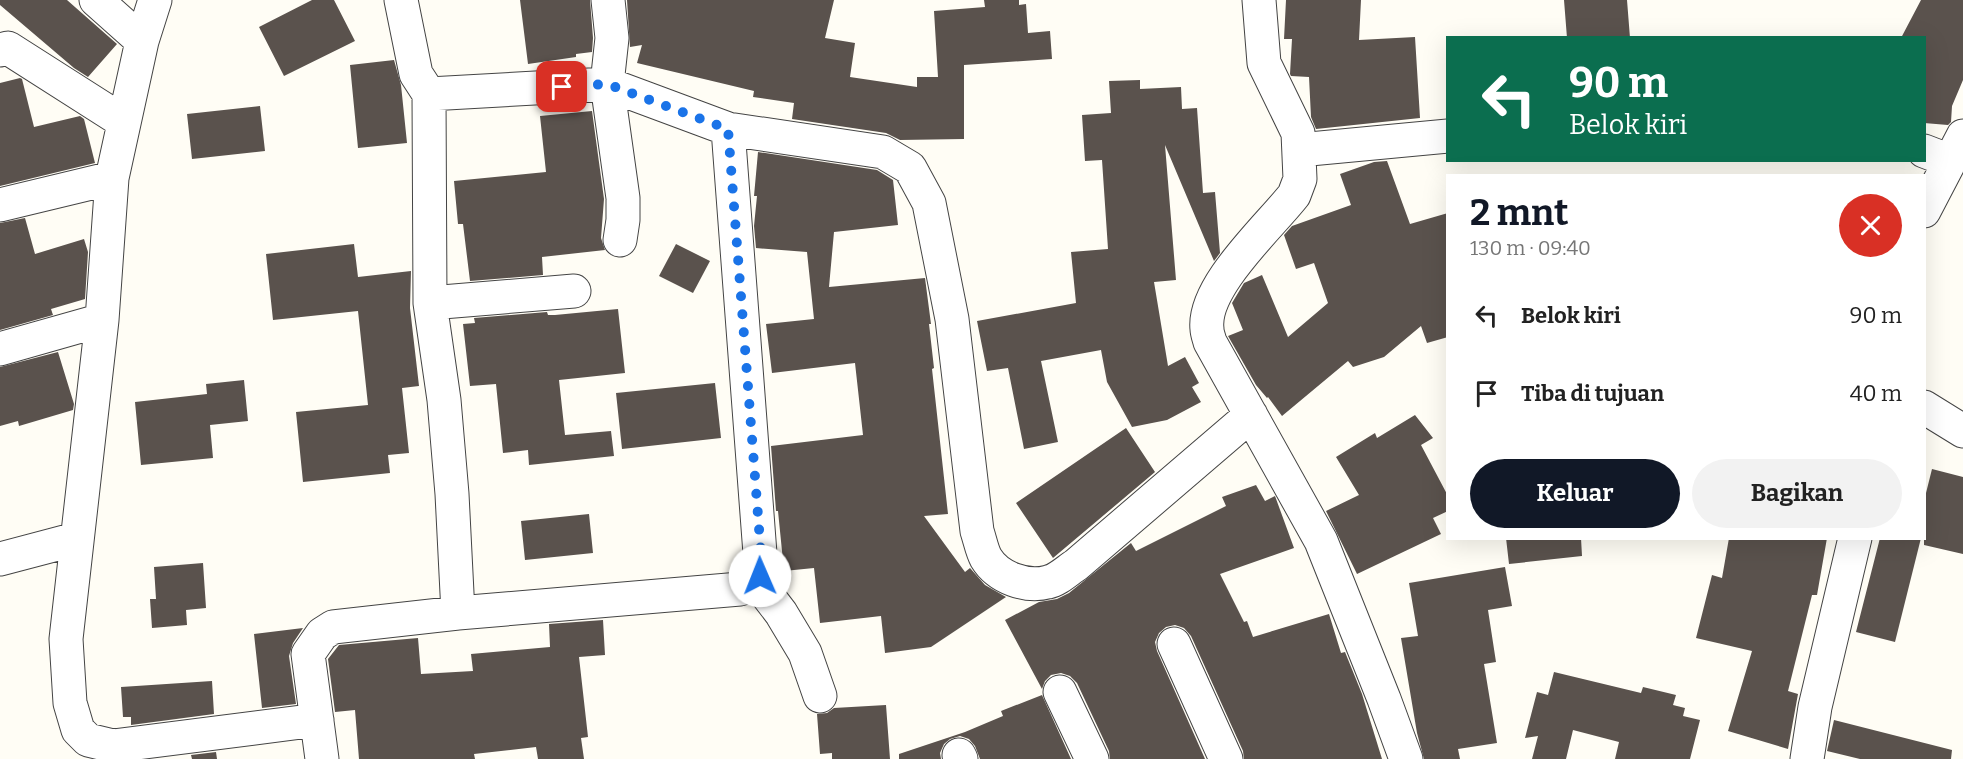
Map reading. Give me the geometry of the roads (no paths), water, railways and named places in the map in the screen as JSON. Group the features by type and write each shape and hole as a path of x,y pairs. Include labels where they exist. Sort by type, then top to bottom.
{"street":[{"path":"96,0 142,41"},
{"path":"155,0 142,41 112,178 102,320 66,639 70,703 78,730 88,740 113,746 317,720"},
{"path":"401,0 416,74 429,94 430,303 445,411 458,613"},
{"path":"608,0 612,38 607,84 623,198 620,240"},
{"path":"1259,0 1263,63 1298,133 1300,179 1294,195 1224,276 1209,310 1206,327 1210,342 1321,541 1406,759"},
{"path":"3,46 124,122"},
{"path":"429,94 607,84 728,129 883,152 910,168 929,202 952,319 977,531 986,558 997,571 1014,580 1030,584 1050,582 1076,565 1251,415"},
{"path":"728,129 762,567 758,583"},
{"path":"1299,150 1446,136"},
{"path":"1926,206 1946,149"},
{"path":"0,205 112,178"},
{"path":"430,303 574,291"},
{"path":"0,348 102,320"},
{"path":"1926,408 1963,431"},
{"path":"0,559 76,539"},
{"path":"1807,759 1815,707 1855,540"},
{"path":"322,759 308,654 322,634 333,627 458,613 740,589 758,583"},
{"path":"758,583 781,613 805,653 820,696"},
{"path":"1174,644 1226,759"},
{"path":"1060,692 1092,759"}]}
